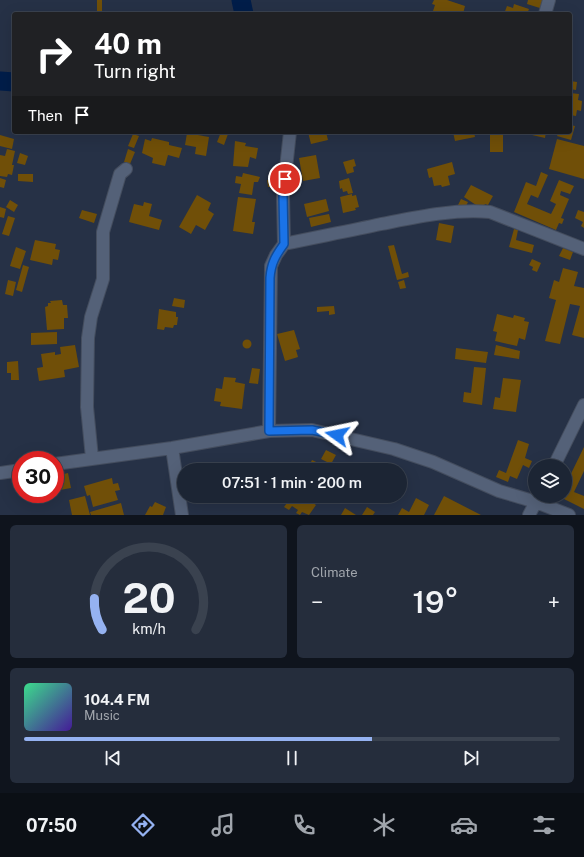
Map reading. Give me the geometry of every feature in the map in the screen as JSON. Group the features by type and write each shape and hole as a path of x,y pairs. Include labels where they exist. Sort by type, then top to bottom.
{"street":[{"path":"546,12 549,0"},
{"path":"269,431 271,266 276,255 284,244 283,195 290,134"},
{"path":"92,458 87,407 88,338 91,317 103,279 103,232 120,174 126,169"},
{"path":"284,244 408,218 453,211 473,211 490,212 584,249"},
{"path":"557,459 584,405"},
{"path":"64,463 172,448 269,431 312,430 362,441 433,462 499,491 528,497"},
{"path":"172,448 182,515"},
{"path":"0,473 12,471"},
{"path":"529,515 536,503"},
{"path":"546,503 569,515"}],"building":[{"path":"97,0 102,0 102,12 97,12"},
{"path":"434,0 447,0 465,6 464,12 433,12 435,5 432,4"},
{"path":"528,0 545,0 543,9 527,4"},
{"path":"514,4 529,9 528,12 505,12 507,6 513,8"},
{"path":"572,81 577,82 576,90 572,89"},
{"path":"572,93 579,94 578,100 582,101 581,111 577,110 576,116 572,115"},
{"path":"572,125 575,126 571,140 557,136 558,134 572,134"},
{"path":"133,134 139,136 134,148 128,146"},
{"path":"187,134 209,137 206,156 195,154 196,147 185,145"},
{"path":"220,134 228,134 224,145 217,142"},
{"path":"308,134 326,134 328,140 311,144"},
{"path":"453,134 474,134 475,137 455,141"},
{"path":"490,134 503,134 503,152 490,152"},
{"path":"532,134 546,134 545,138"},
{"path":"0,135 14,139 12,149 0,146"},
{"path":"152,138 169,142 169,145 182,148 179,158 168,155 165,166 152,163 153,158 142,153 145,139 151,141"},
{"path":"557,139 584,146 584,179 549,169"},
{"path":"235,141 246,143 245,146 258,148 256,159 250,157 248,167 233,166"},
{"path":"7,149 15,151 12,165 14,165 12,175 8,174 7,177 0,176 0,155 5,156"},
{"path":"128,149 135,152 130,164 124,162"},
{"path":"20,153 28,156 25,165 17,163"},
{"path":"316,155 320,178 303,181 299,158"},
{"path":"354,159 356,166 353,167 354,172 347,174 343,162"},
{"path":"452,162 455,174 448,176 450,185 442,187 441,185 434,186 432,177 429,178 427,169"},
{"path":"541,172 548,175 538,198 531,195 527,204 551,214 556,204 550,201 559,180 574,186 570,194 561,191 560,195 569,199 561,218 564,219 562,224 559,223 556,230 514,212 526,182 536,186"},
{"path":"243,173 260,177 258,182 254,182 252,195 239,193 241,184 235,183 236,176 242,177"},
{"path":"18,174 33,174 33,182 18,181"},
{"path":"0,178 6,180 4,188 0,187"},
{"path":"349,178 353,193 348,194 347,191 343,192 342,188 340,189 339,181"},
{"path":"275,179 276,189 271,190 271,187 268,187 267,180"},
{"path":"471,185 493,196 488,205 485,204 482,209 464,197"},
{"path":"352,194 352,196 356,195 359,207 355,208 356,210 343,213 340,197"},
{"path":"197,195 211,203 208,210 214,214 205,230 196,225 191,234 179,227"},
{"path":"238,197 256,199 252,222 255,222 253,234 233,231"},
{"path":"326,199 329,211 307,217 304,204"},
{"path":"461,199 468,202 465,208 458,205"},
{"path":"10,200 18,205 14,212 6,207"},
{"path":"144,202 152,204 149,216 162,220 159,230 129,222 134,204 143,206"},
{"path":"0,207 6,209 4,218 0,217"},
{"path":"82,210 97,214 94,223 79,218"},
{"path":"578,210 584,212 584,228 581,226 583,222 575,218"},
{"path":"329,214 331,222 311,227 309,218"},
{"path":"8,216 15,218 9,236 2,234"},
{"path":"439,223 454,226 451,243 436,240"},
{"path":"514,229 518,230 516,240 534,245 532,253 509,247"},
{"path":"35,240 56,244 55,249 60,250 58,260 53,259 52,265 30,260"},
{"path":"394,245 402,274 408,272 409,277 397,280 388,246"},
{"path":"16,247 26,251 20,269 10,266"},
{"path":"563,248 573,252 570,260 559,256"},
{"path":"532,259 541,263 537,272 532,270 533,267 529,265"},
{"path":"23,265 29,267 22,292 16,290"},
{"path":"563,268 578,272 574,286 584,288 584,338 572,335 580,306 570,304 560,344 545,341 556,300 549,298 554,280 559,282"},
{"path":"8,280 16,282 13,296 5,294"},
{"path":"404,280 406,288 400,289 398,282"},
{"path":"174,298 185,300 184,308 172,306"},
{"path":"62,300 63,305 67,305 68,318 64,318 64,329 47,330 45,307 48,306 48,303 51,303 50,301"},
{"path":"334,306 335,314 329,315 329,311 317,312 317,307"},
{"path":"159,309 176,312 176,317 178,317 177,325 174,325 173,328 165,327 164,330 157,329"},
{"path":"497,314 513,318 514,315 525,318 524,321 529,322 525,340 519,338 517,346 495,341 497,332 493,331"},
{"path":"294,330 300,349 296,350 298,357 285,361 277,334"},
{"path":"57,332 57,344 31,345 31,333"},
{"path":"245,340 249,340 251,344 249,348 245,348 243,346 243,342"},
{"path":"75,345 79,367 64,370 65,377 39,381 37,368 43,367 41,354 55,352 55,355 61,354 60,347"},
{"path":"496,345 520,351 519,359 494,355"},
{"path":"456,348 488,352 486,363 455,359"},
{"path":"18,361 19,380 11,380 11,373 7,373 7,362"},
{"path":"474,367 486,368 482,405 463,402 464,392 471,393"},
{"path":"252,368 260,369 258,384 249,383"},
{"path":"224,377 236,378 235,382 245,384 242,409 220,406 221,402 214,401 216,388 222,389"},
{"path":"503,378 521,380 516,412 493,409 495,397 500,398"},
{"path":"518,440 529,444 525,458 528,459 528,468 523,465 517,479 510,476 508,482 496,477 499,470 506,473"},
{"path":"584,447 584,471 574,492 584,496 584,509 572,503 572,472"},
{"path":"326,450 336,455 332,463 321,459"},
{"path":"312,460 318,463 310,463"},
{"path":"68,473 71,488 64,489 64,474"},
{"path":"112,478 113,484 118,483 120,490 115,491 118,500 93,507 90,495 87,496 84,486"},
{"path":"85,496 90,515 72,515 69,500"},
{"path":"444,496 481,515 434,515"},
{"path":"416,498 429,505 424,515 398,515 402,508 409,512"},
{"path":"155,502 166,507 163,515 145,515 150,506 152,507"},
{"path":"121,503 124,515 91,515 90,512"},
{"path":"287,503 313,503 316,505 309,515 302,512 300,515 296,513 298,510 292,506 289,510 284,507"},
{"path":"367,507 375,512 373,515 362,515"},
{"path":"345,508 356,515 341,515"}],"waterway":[{"path":"241,0 244,12"},
{"path":"0,81 12,82"}],"route":[{"path":"285,179 283,195 284,244 276,255 271,266 270,278 268,375 269,431 312,430 337,435"}]}
